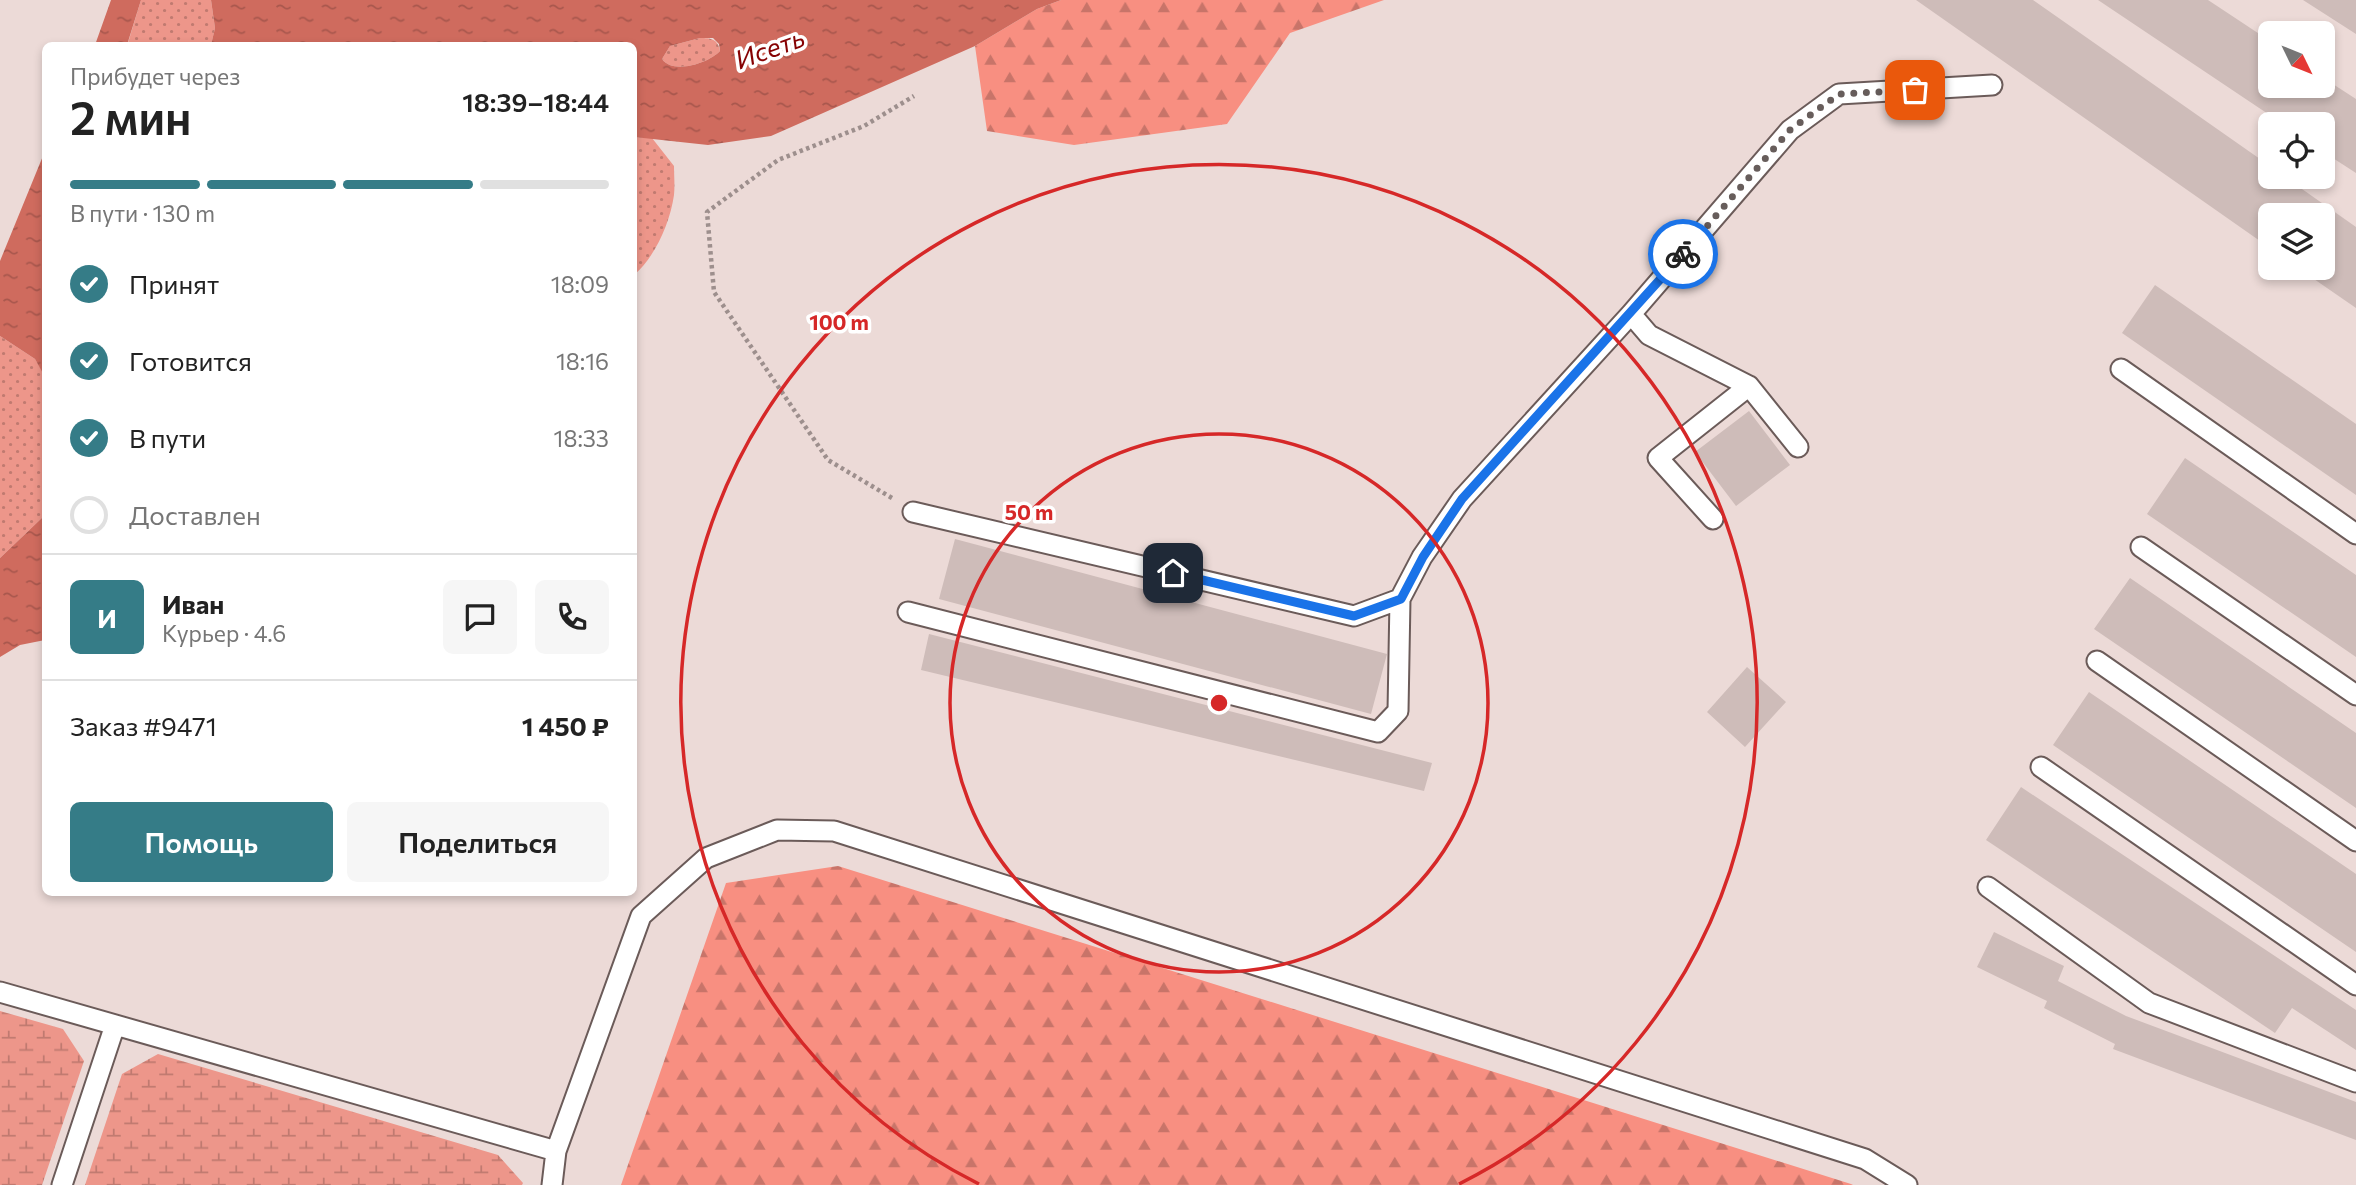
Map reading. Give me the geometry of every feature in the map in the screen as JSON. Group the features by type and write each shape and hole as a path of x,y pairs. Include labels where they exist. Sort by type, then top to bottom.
{"lane":[{"path":"908,612 1378,732 1398,711 1401,599 1423,557 1462,499 1631,314 1790,130 1839,94 1992,85"},
{"path":"1631,314 1649,335 1749,386 1798,447"},
{"path":"2121,369 2356,534"},
{"path":"1713,519 1658,458 1749,386"},
{"path":"913,512 1354,616 1401,599"},
{"path":"2141,547 2356,695"},
{"path":"2097,661 2356,841"},
{"path":"2041,767 2356,985"},
{"path":"552,1185 556,1152 641,916 706,858 777,830 834,831 1865,1159 1907,1185"},
{"path":"1988,887 2149,1003 2356,1082"},
{"path":"0,992 556,1152"},
{"path":"62,1185 116,1025"}],"path":[{"path":"913,512 828,460 714,292 707,212 778,160 864,126 914,96"}],"green space":[{"path":"141,0 211,0 215,28 212,42 128,42"},
{"path":"1061,0 1384,0 1290,33 1227,124 1074,145 987,131 975,46 1037,9"},
{"path":"700,38 713,40 720,51 708,60 682,67 667,64 662,59 670,46"},
{"path":"637,137 652,138 674,166 672,206 660,239 637,272"},
{"path":"0,336 35,359 42,370 42,518 0,558"},
{"path":"838,866 1853,1185 621,1185 726,883"},
{"path":"0,1011 63,1029 84,1061 42,1185 0,1185"},
{"path":"158,1054 498,1155 523,1183 85,1185 122,1074"}],"water":[{"path":"111,0 141,0 128,42 96,42"},
{"name":"Исеть","path":"211,0 1061,0 1037,9 975,46 771,136 708,145 637,137 637,42 212,42 215,28","holes":["700,38 713,38 719,44 720,51 700,63 682,67 667,64 662,59 670,46"]},
{"path":"42,158 42,372 35,359 0,336 0,261"},
{"path":"42,518 42,641 20,645 0,657 0,558"}],"building":[{"path":"1916,0 2033,0 2258,158 2258,189 2302,189 2322,203 2258,203 2258,240"},
{"path":"2098,0 2208,0 2258,33 2258,98 2335,98 2335,85 2356,99 2356,173 2335,159 2335,112 2265,112"},
{"path":"2303,0 2356,0 2356,34"},
{"path":"2335,212 2356,227 2356,308 2315,280 2335,280"},
{"path":"2155,285 2356,424 2356,495 2122,333"},
{"path":"1749,411 1790,465 1736,506 1695,452"},
{"path":"2185,458 2356,575 2356,657 2147,514"},
{"path":"955,539 1387,654 1371,714 939,599"},
{"path":"2130,578 2356,733 2356,808 2094,629"},
{"path":"929,634 1432,763 1424,791 921,670"},
{"path":"1747,667 1786,702 1745,747 1707,712"},
{"path":"2089,692 2356,874 2356,952 2053,745"},
{"path":"2021,787 2356,1010 2356,1050 2292,1008 2275,1033 1986,840"},
{"path":"1994,932 2064,966 2058,981 2126,1016 2356,1102 2356,1140 2113,1049 2115,1044 2044,1008 2047,1001 1977,967"}],"way so far":[{"path":"1683,254 1790,130 1839,94 1915,90"}],"route":[{"path":"1173,573 1354,616 1401,599 1423,557 1462,499 1683,254"}]}
